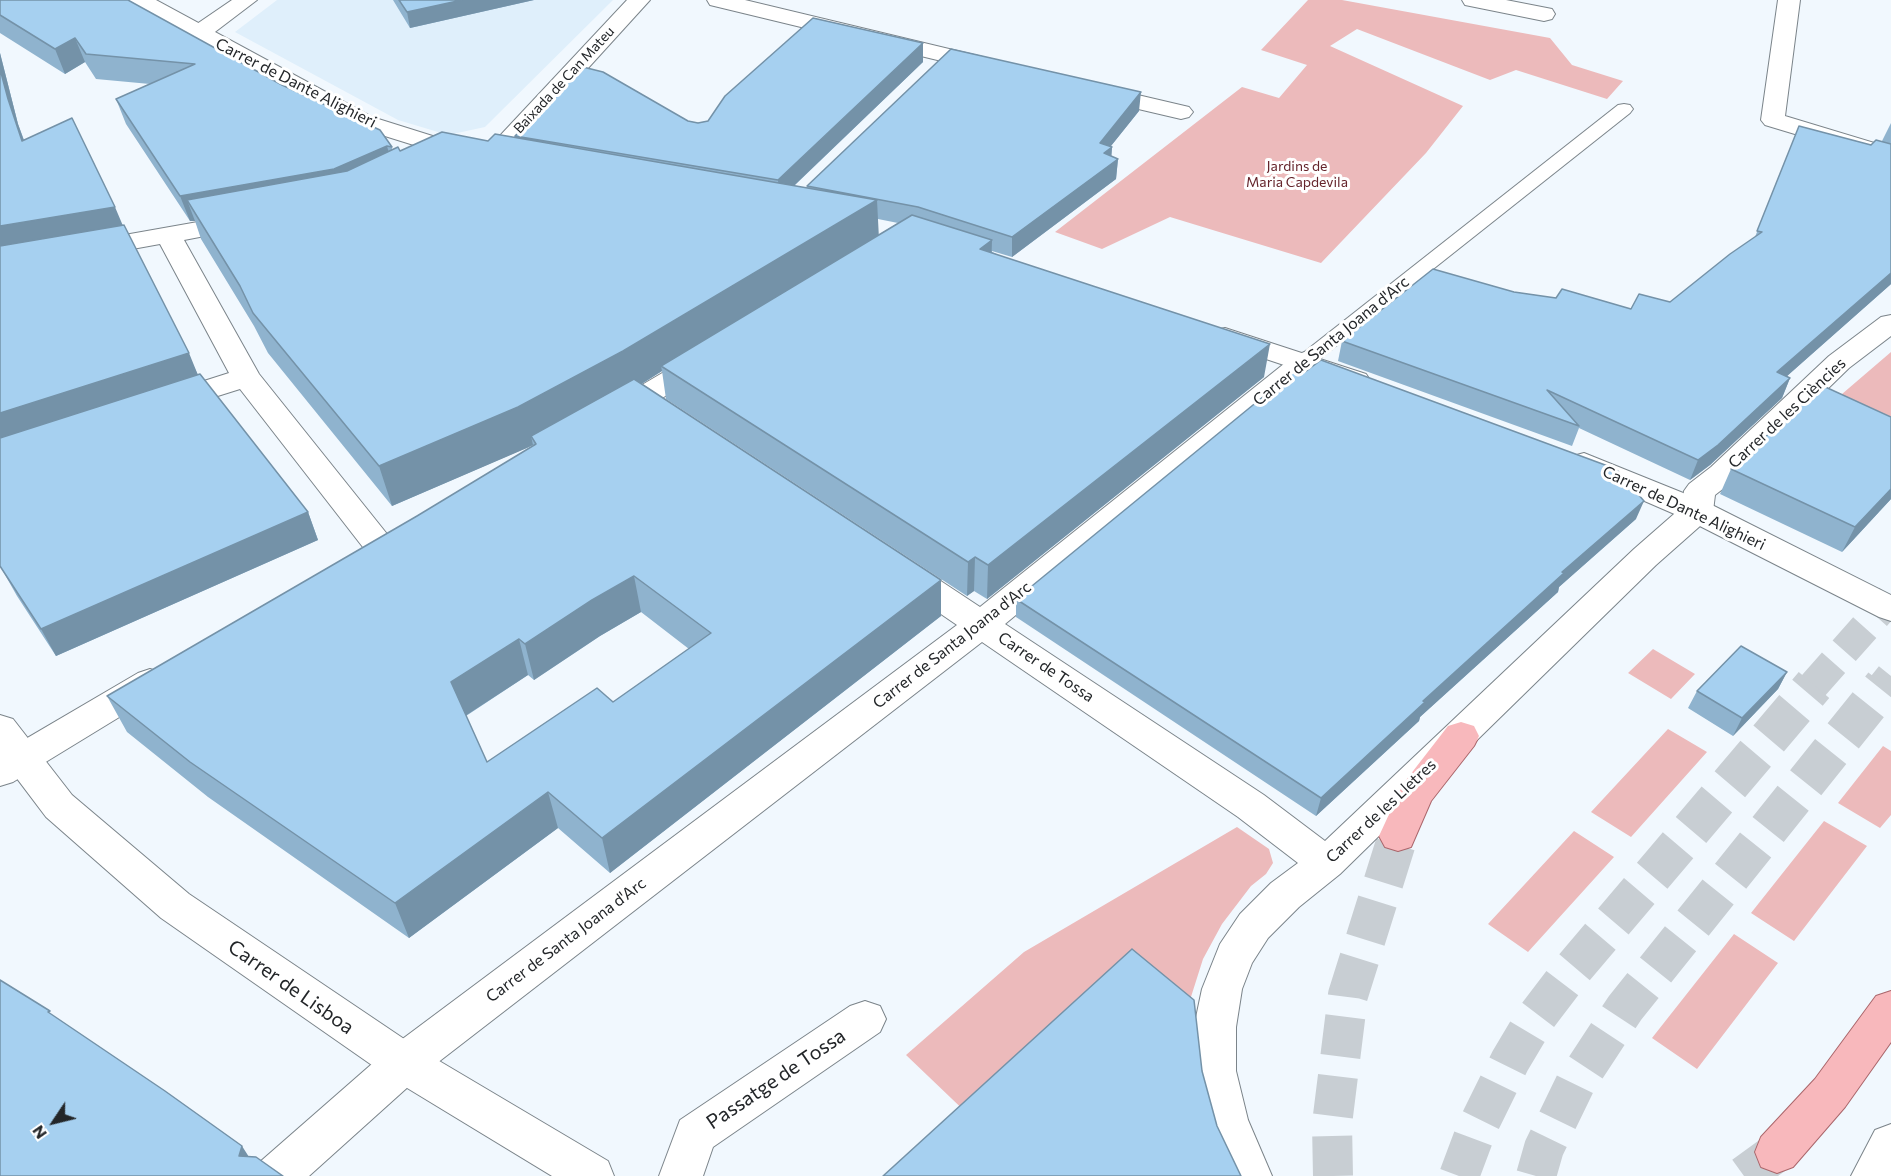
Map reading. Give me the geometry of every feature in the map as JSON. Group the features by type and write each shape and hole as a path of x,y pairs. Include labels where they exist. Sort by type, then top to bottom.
{"main road":[{"path":"1398,836 1416,794 1461,736"},
{"path":"1777,1152 1830,1093 1891,1009"}],"street":[{"name":"Carrer de Dante Alighieri","path":"140,0 364,122 489,161 521,166"},
{"path":"199,33 246,0"},
{"name":"Baixada de Can Mateu","path":"489,161 639,0"},
{"path":"718,0 1005,70"},
{"path":"1473,0 1508,4 1544,14"},
{"path":"1789,0 1773,120 1891,156"},
{"path":"930,72 947,56"},
{"path":"570,74 597,80"},
{"path":"1075,87 1181,112"},
{"path":"0,265 271,217"},
{"path":"169,236 246,377 390,542 350,565"},
{"name":"Carrer de les Ciències","path":"1697,511 1700,491 1722,474 1839,362 1891,323"},
{"path":"1203,329 1305,361 1384,390"},
{"path":"588,429 729,345"},
{"name":"Carrer de Santa Joana d'Arc","path":"278,1176 404,1063 982,624 1305,361"},
{"path":"148,409 246,377"},
{"path":"640,399 671,419"},
{"name":"Carrer de Dante Alighieri","path":"1561,455 1697,511 1891,609"},
{"name":"Carrer de les Lletres","path":"1250,1176 1242,1162 1226,1120 1215,1071 1215,1028 1222,989 1234,956 1254,926 1285,895 1326,863 1461,736 1645,557 1697,511"},
{"name":"Carrer de Tossa","path":"878,555 1251,806 1326,863"},
{"path":"7,753 179,666"},
{"name":"Carrer de Lisboa","path":"7,753 59,806 175,906 404,1063 592,1176"},
{"name":"Passatge de Tossa","path":"681,1176 695,1134 865,1019"},
{"path":"1873,1176 1891,1145"}],"lane":[{"name":"Carrer de Santa Joana d'Arc","path":"1305,361 1624,109"}],"shaded area":[{"path":"277,0 613,0 485,127 448,135 398,120 235,32"}],"green space":[{"name":"Jardins de Maria Capdevila","path":"1308,0 1342,0 1550,38 1572,65 1623,81 1607,99 1516,70 1490,80 1357,29 1330,46 1463,106 1426,153 1321,263 1170,217 1102,249 1055,232 1242,87 1279,98 1307,65 1261,50"},
{"path":"1891,352 1891,435 1828,406"},
{"path":"1653,649 1695,674 1671,699 1628,673"},
{"path":"1668,729 1707,752 1631,837 1591,812"},
{"path":"1883,746 1891,751 1891,815 1880,828 1838,803"},
{"path":"1824,821 1867,846 1794,941 1751,913"},
{"path":"1237,827 1269,849 1273,863 1266,874 1251,886 1222,924 1203,959 1190,1000 974,1120 906,1055 1024,952"},
{"path":"1574,831 1614,857 1528,952 1488,924"},
{"path":"1734,934 1778,963 1697,1069 1652,1038"}],"building":[{"path":"0,0 128,0 282,85 380,130 392,147 387,146 334,169 180,196 116,99 195,64 86,54 75,38 55,49 0,15"},
{"path":"399,0 462,0 407,12"},
{"path":"813,18 923,43 778,180 515,136 583,67 603,72 688,121 698,123 708,121 725,96"},
{"path":"951,49 1141,92 1100,143 1112,147 1104,153 1118,159 1012,237 918,207 807,186"},
{"path":"0,69 22,141 72,118 115,207 0,226"},
{"path":"1799,126 1871,145 1876,140 1891,144 1891,273 1777,372 1790,378 1718,445 1698,460 1547,390 1579,426 1342,341 1433,269 1514,292 1556,298 1562,289 1631,309 1639,294 1670,302 1730,254 1762,232 1757,231"},
{"path":"442,132 488,141 495,134 877,200 623,351 518,407 379,466 253,313 240,286 187,200 347,171 398,147 400,151"},
{"path":"912,215 992,240 980,249 1270,344 988,565 975,557 968,562 661,366"},
{"path":"124,225 189,353 0,413 0,246"},
{"path":"1321,360 1616,469 1644,501 1562,572 1564,573 1423,701 1425,702 1321,798 1016,599 1297,369 1305,372"},
{"path":"200,374 308,512 41,629 0,566 0,438"},
{"path":"634,379 941,580 602,838 548,792 395,903 190,762 107,696 417,516 536,444 531,436","holes":["634,576 711,633 613,702 597,688 487,762 451,682 519,639 525,644 592,600"]},
{"path":"1821,385 1891,417 1891,489 1855,527 1731,469"},
{"path":"1741,646 1787,672 1742,718 1697,691"},
{"path":"1132,949 1194,1000 1202,1071 1217,1126 1241,1176 883,1176"},
{"path":"0,980 50,1011 48,1012 242,1146 239,1156 256,1157 283,1176 0,1176"}],"tunnel":[{"path":"1813,686 1891,598"},
{"path":"1883,686 1891,676"},
{"path":"1459,1176 1477,1128 1510,1061 1535,1019 1573,969 1814,685"},
{"path":"1536,1176 1544,1148 1575,1084 1625,1008 1884,685"},
{"path":"1333,1176 1332,1124 1348,995 1398,836"},
{"path":"1744,1176 1777,1152"}]}
